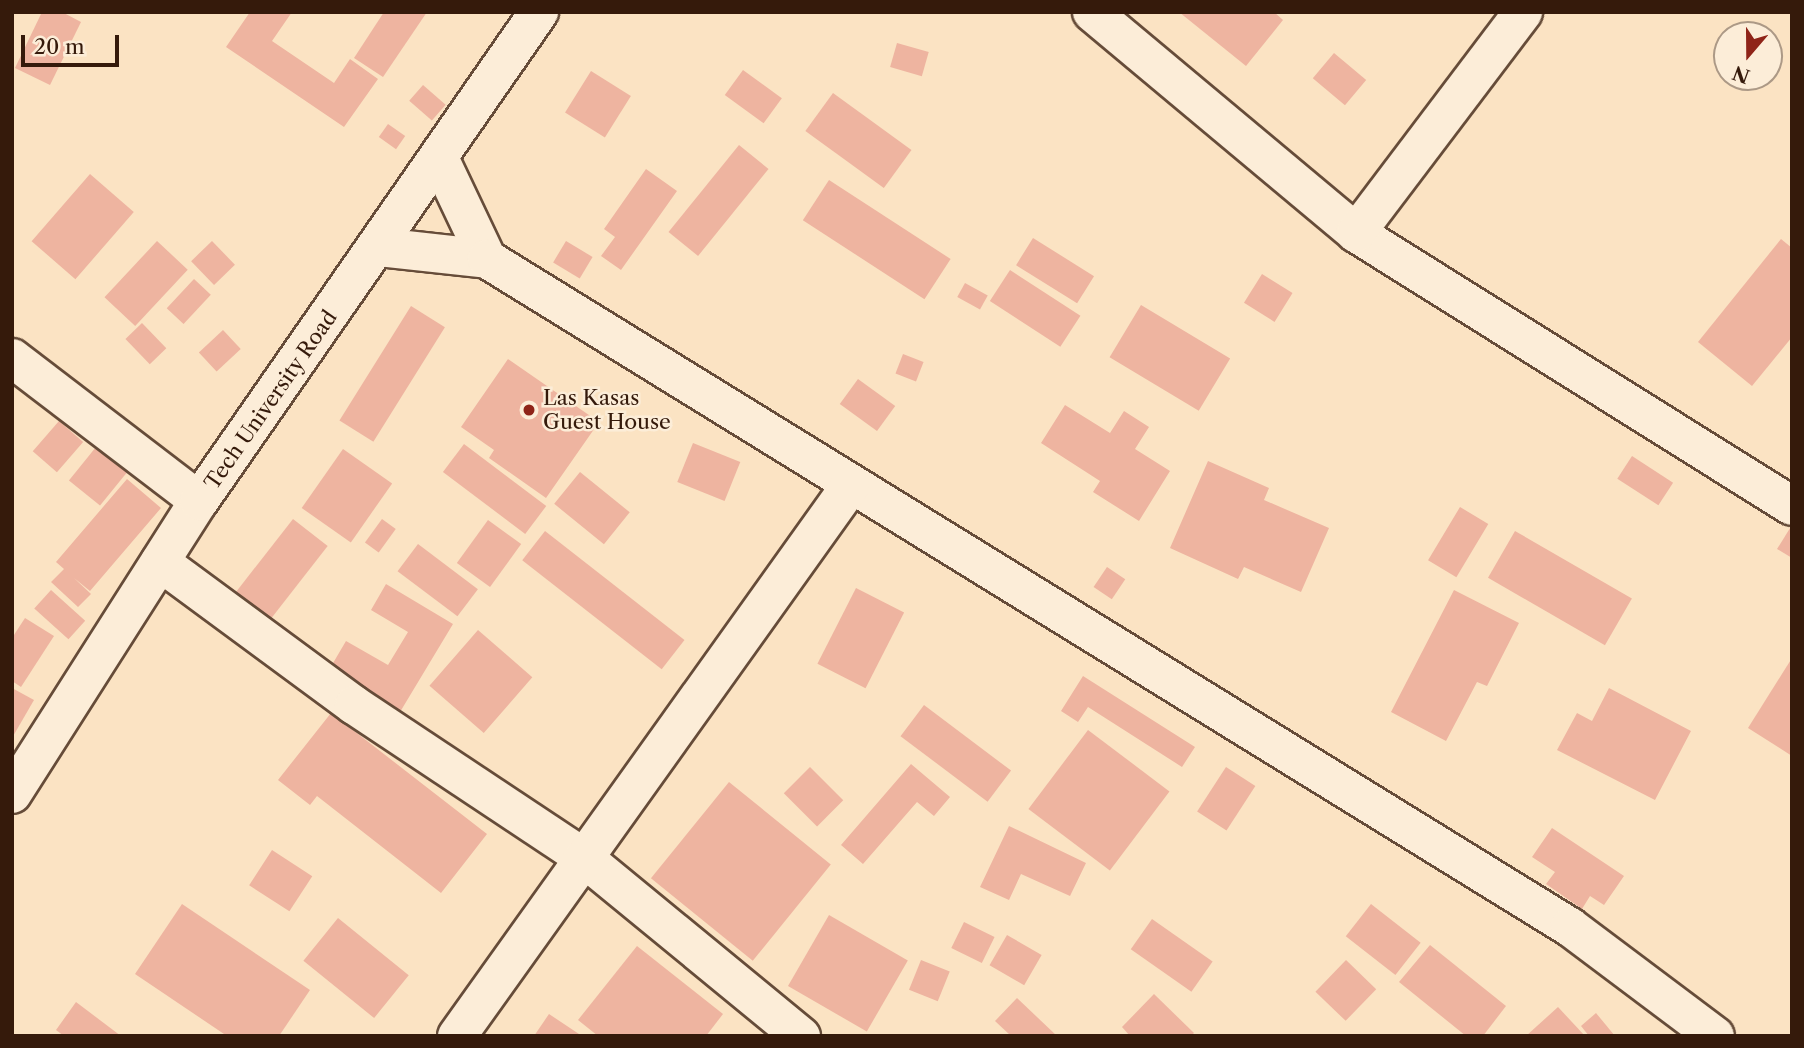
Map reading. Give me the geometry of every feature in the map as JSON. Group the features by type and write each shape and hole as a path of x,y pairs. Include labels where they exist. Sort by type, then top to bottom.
{"street":[{"name":"Tech University Road","path":"12,794 199,501 440,160 539,12"},
{"path":"1092,12 1356,233 1792,506"},
{"path":"1356,233 1523,12"},
{"path":"440,160 487,259"},
{"path":"379,247 487,259 850,486 1570,927 1715,1036"},
{"path":"12,358 199,501"},
{"path":"457,1036 850,486"},
{"path":"160,562 354,705 584,858 801,1036"}],"building":[{"path":"42,12 62,12 81,22 50,85 15,68"},
{"path":"250,12 292,12 272,41 334,83 350,59 378,79 344,127 226,47"},
{"path":"384,12 427,12 383,77 354,58"},
{"path":"1179,12 1274,12 1283,20 1246,66"},
{"path":"897,43 929,52 922,76 890,67"},
{"path":"1334,53 1366,80 1345,105 1313,78"},
{"path":"743,70 782,98 764,123 725,95"},
{"path":"591,71 631,96 605,137 565,113"},
{"path":"423,85 446,105 432,121 409,101"},
{"path":"833,93 911,150 884,188 805,131"},
{"path":"388,124 405,136 396,149 379,137"},
{"path":"739,145 769,169 698,256 669,232"},
{"path":"646,169 677,191 621,270 601,256 615,237 604,229"},
{"path":"90,174 134,212 75,279 32,241"},
{"path":"829,180 951,259 924,299 803,220"},
{"path":"1033,238 1094,276 1077,303 1016,265"},
{"path":"1781,239 1792,248 1792,337 1752,386 1698,342"},
{"path":"157,241 188,270 135,326 104,297"},
{"path":"212,241 235,265 214,285 191,261"},
{"path":"566,241 593,257 580,278 553,262"},
{"path":"1010,270 1080,316 1060,347 990,301"},
{"path":"1262,274 1293,293 1275,322 1244,303"},
{"path":"194,279 211,295 184,324 167,308"},
{"path":"965,283 988,296 980,310 957,297"},
{"path":"1141,305 1230,359 1199,411 1110,357"},
{"path":"411,306 445,327 373,442 339,420"},
{"path":"142,323 166,348 150,364 125,339"},
{"path":"223,330 241,349 217,372 199,353"},
{"path":"903,354 924,362 916,381 895,374"},
{"path":"508,359 599,422 546,498 489,458 494,450 461,427"},
{"path":"858,379 895,406 877,431 840,404"},
{"path":"1065,405 1110,433 1124,411 1149,427 1135,449 1170,471 1139,521 1093,492 1100,481 1041,443"},
{"path":"59,421 83,442 57,472 33,451"},
{"path":"693,443 740,462 725,501 677,482"},
{"path":"464,444 546,506 525,534 443,472"},
{"path":"96,447 127,472 100,506 69,480"},
{"path":"343,449 392,483 351,542 302,508"},
{"path":"1632,456 1673,483 1658,505 1617,479"},
{"path":"1208,461 1269,488 1264,500 1329,528 1301,592 1244,567 1238,579 1170,548"},
{"path":"580,472 630,512 604,544 554,504"},
{"path":"127,479 161,508 90,591 74,578 91,594 78,607 51,582 64,569 56,562"},
{"path":"1460,507 1488,524 1456,577 1428,560"},
{"path":"293,519 328,546 265,626 230,599"},
{"path":"382,519 396,529 379,552 365,542"},
{"path":"488,520 521,544 490,587 457,563"},
{"path":"1792,525 1792,558 1777,549"},
{"path":"545,531 684,640 662,669 522,560"},
{"path":"1515,531 1632,598 1605,645 1488,578"},
{"path":"418,544 478,589 457,616 398,571"},
{"path":"1107,567 1125,579 1112,599 1094,587"},
{"path":"386,584 453,624 397,717 326,675 346,641 388,665 408,632 371,610"},
{"path":"856,588 904,613 866,688 817,664"},
{"path":"51,590 85,621 68,639 34,609"},
{"path":"1454,590 1519,623 1487,686 1477,682 1446,741 1391,712"},
{"path":"25,618 54,636 21,687 12,681 12,638"},
{"path":"478,630 532,677 484,733 429,686"},
{"path":"1792,658 1792,756 1748,728"},
{"path":"1083,676 1195,747 1182,767 1088,707 1078,722 1061,711"},
{"path":"12,688 34,700 12,738"},
{"path":"1609,688 1691,731 1655,800 1557,750 1577,713 1592,721"},
{"path":"924,705 1011,771 988,802 901,736"},
{"path":"331,713 487,834 441,893 317,796 310,805 278,780"},
{"path":"1088,730 1169,791 1110,870 1028,809"},
{"path":"911,764 950,797 934,816 917,802 863,864 841,845"},
{"path":"810,767 843,800 817,826 784,793"},
{"path":"1226,767 1255,786 1226,831 1197,811"},
{"path":"729,782 831,864 753,961 651,878"},
{"path":"1009,826 1086,863 1070,896 1021,874 1009,900 980,887"},
{"path":"1552,828 1624,876 1604,905 1590,896 1582,909 1546,884 1555,872 1532,857"},
{"path":"272,850 312,876 289,911 249,885"},
{"path":"182,904 310,990 279,1036 227,1036 135,974"},
{"path":"1371,904 1421,943 1395,975 1346,936"},
{"path":"829,915 908,960 867,1032 788,986"},
{"path":"338,918 409,975 374,1018 303,961"},
{"path":"1152,919 1213,961 1191,992 1131,949"},
{"path":"964,922 995,937 982,963 951,948"},
{"path":"1007,935 1042,955 1024,985 990,965"},
{"path":"1430,945 1506,1006 1483,1036 1466,1036 1399,982"},
{"path":"637,946 723,1014 706,1036 598,1036 578,1020"},
{"path":"921,960 950,972 938,1001 909,990"},
{"path":"1346,960 1376,989 1346,1021 1315,992"},
{"path":"1154,994 1194,1033 1191,1036 1130,1036 1122,1027"},
{"path":"1017,998 1057,1036 1011,1036 995,1021"},
{"path":"76,1002 121,1036 64,1036 56,1030"},
{"path":"1558,1007 1585,1036 1526,1036"},
{"path":"1596,1013 1615,1036 1589,1036 1581,1026"},
{"path":"549,1014 579,1034 534,1036"}],"place":[{"name":"Las Kasas Guest House","path":"529,410"}]}
